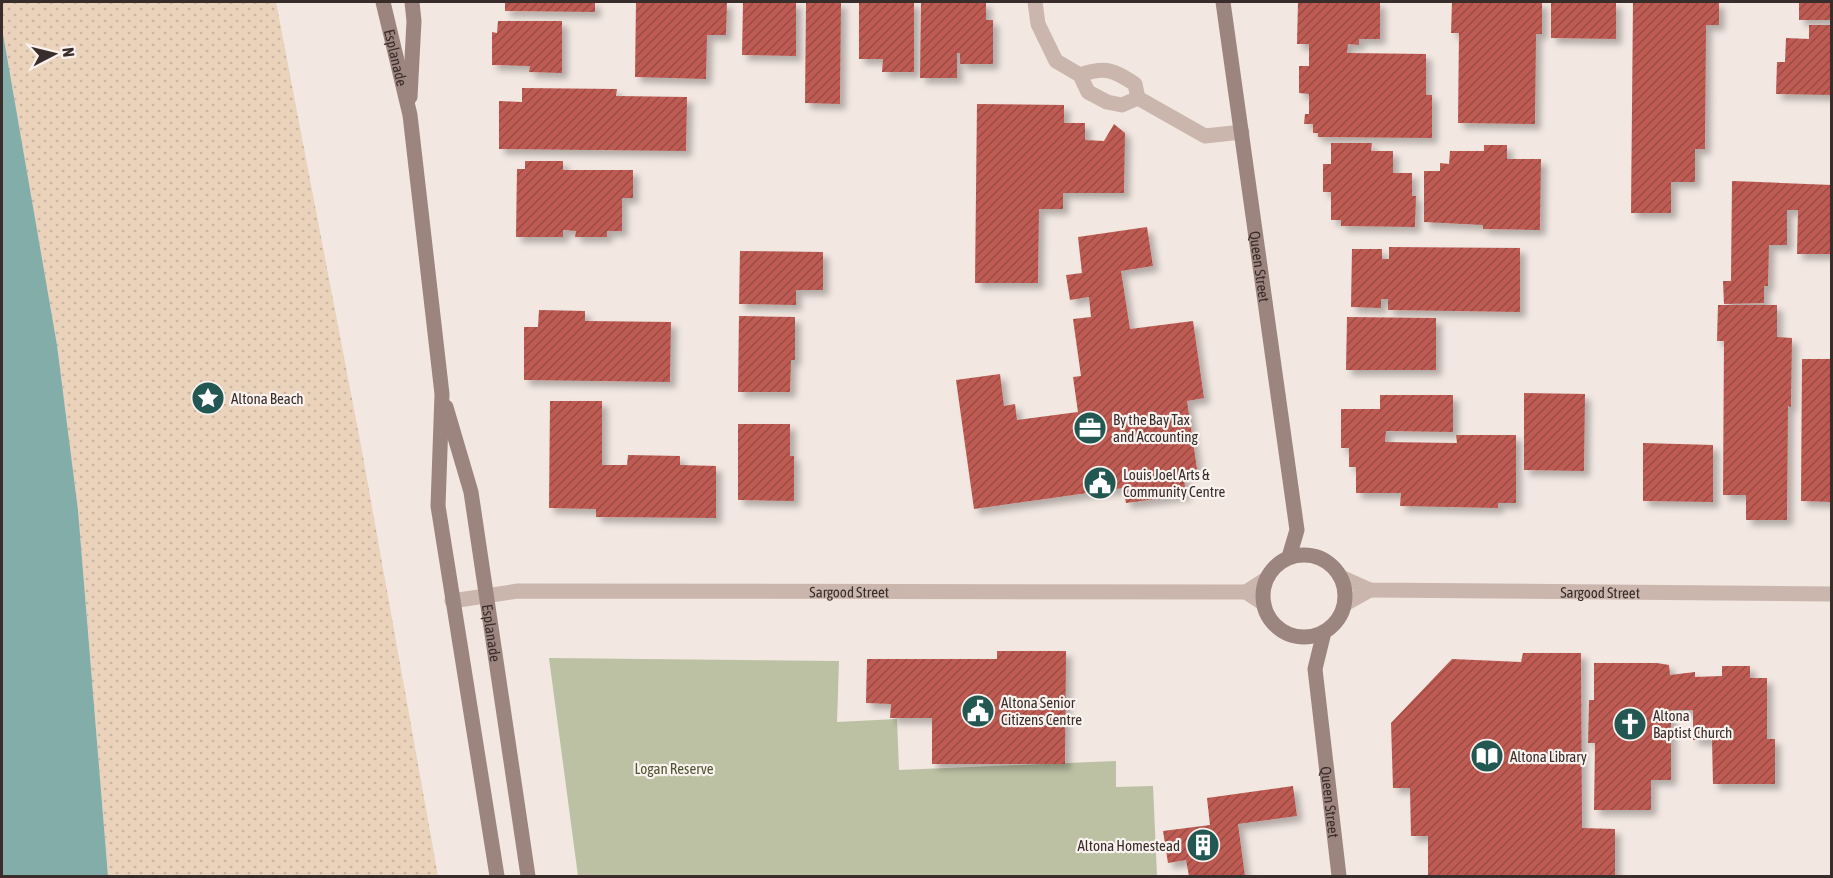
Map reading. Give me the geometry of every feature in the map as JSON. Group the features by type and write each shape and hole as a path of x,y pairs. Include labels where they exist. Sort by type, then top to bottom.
{"street":[{"name":"Esplanade","path":"383,2 410,115 442,394 438,507 497,876"},
{"name":"Esplanade","path":"410,115 414,21 412,2"},
{"path":"1035,2 1038,24 1056,61 1080,75 1088,92 1107,102 1122,105 1138,98"},
{"name":"Queen Street","path":"1223,2 1297,530"},
{"path":"1080,75 1099,68 1119,74 1135,84 1138,98 1205,136 1242,132"},
{"name":"Esplanade","path":"442,394 471,492 528,876"},
{"path":"1297,530 1315,556 1333,565 1341,577 1345,590 1345,604 1340,617 1324,632 1311,637 1298,637 1284,632 1273,623 1264,604 1263,585 1278,563 1289,557 1315,556"},
{"path":"1289,557 1297,530"},
{"path":"1341,577 1370,590"},
{"path":"1264,604 1246,592 1266,579"},
{"path":"1345,604 1370,590"},
{"name":"Sargood Street","path":"1370,590 1832,594"},
{"name":"Sargood Street","path":"452,601 518,591 1246,592"},
{"path":"1315,669 1324,632"},
{"path":"1298,637 1315,669"},
{"name":"Queen Street","path":"1315,669 1339,876"}],"green space":[{"name":"Logan Reserve","path":"549,658 839,661 837,722 897,719 899,770 1116,761 1116,787 1153,786 1157,876 578,876"}],"sand":[{"name":"Altona Beach","path":"2,2 276,2 362,451 438,876 108,876 78,510 57,345 2,28"}],"water":[{"path":"2,28 57,345 78,510 108,876 2,876"}],"building":[{"path":"505,2 595,2 595,12 505,11"},
{"path":"636,2 727,2 726,35 707,35 706,79 635,77"},
{"path":"743,2 796,2 796,56 742,55"},
{"path":"806,2 841,2 840,104 805,103"},
{"path":"859,2 914,2 914,72 882,72 883,59 859,59"},
{"path":"921,2 986,2 986,20 993,20 993,64 960,64 960,53 957,53 957,78 920,78"},
{"path":"1298,2 1380,2 1380,39 1359,39 1359,45 1348,44 1347,53 1426,54 1426,95 1432,95 1432,138 1318,137 1318,133 1313,133 1313,124 1304,124 1305,114 1309,114 1309,94 1299,93 1299,66 1309,66 1309,44 1297,44"},
{"path":"1452,2 1542,2 1542,34 1536,34 1535,124 1458,123 1459,33 1451,33"},
{"path":"1551,2 1616,2 1616,39 1551,38"},
{"path":"1633,2 1719,2 1719,25 1706,25 1705,149 1695,149 1695,182 1671,182 1671,213 1631,213"},
{"path":"1799,2 1832,2 1832,20 1799,20"},
{"path":"498,21 562,21 562,73 529,72 530,66 492,65 492,32 497,33"},
{"path":"1809,25 1832,25 1832,95 1776,94 1777,62 1785,62 1786,38 1809,39"},
{"path":"522,88 617,89 616,96 687,97 686,151 499,149 499,101 522,102"},
{"path":"977,104 1064,105 1064,123 1085,123 1085,140 1104,141 1114,124 1125,133 1124,193 1063,193 1063,209 1039,209 1038,283 975,283"},
{"path":"1331,143 1372,143 1371,151 1393,151 1393,173 1412,173 1412,196 1416,196 1415,227 1341,226 1341,220 1331,220 1331,192 1323,192 1323,164 1331,164"},
{"path":"1484,145 1507,145 1507,159 1541,159 1540,230 1483,229 1483,225 1424,222 1424,171 1440,171 1440,163 1449,164 1450,151 1484,151"},
{"path":"525,161 563,161 563,170 633,170 633,198 622,198 622,231 607,231 607,237 575,237 576,231 563,230 563,237 516,237 517,169 525,169"},
{"path":"1732,181 1832,185 1831,254 1797,254 1798,210 1787,210 1787,245 1769,245 1768,286 1764,286 1764,303 1724,304 1723,281 1731,281"},
{"path":"1147,227 1153,266 1121,271 1130,329 1193,321 1204,398 1187,401 1197,469 1183,471 1186,495 1126,503 1123,488 974,509 956,380 1000,374 1004,406 1015,404 1017,420 1078,412 1073,377 1081,376 1073,319 1091,317 1089,297 1070,300 1066,275 1082,273 1078,237"},
{"path":"1389,247 1520,248 1520,312 1388,310 1388,299 1381,299 1381,308 1351,307 1352,249 1382,249 1382,259 1389,259"},
{"path":"740,251 823,252 823,290 796,290 796,305 739,304"},
{"path":"1718,305 1777,305 1777,337 1792,338 1791,407 1788,406 1787,520 1746,520 1746,495 1723,495 1724,341 1717,341"},
{"path":"539,310 585,311 585,321 671,322 670,382 524,380 524,327 538,327"},
{"path":"739,316 795,317 795,360 791,360 790,392 738,392"},
{"path":"1347,317 1436,318 1436,370 1346,370"},
{"path":"1802,359 1832,359 1832,502 1801,501"},
{"path":"1524,393 1585,394 1584,471 1524,470"},
{"path":"1380,395 1453,395 1453,432 1386,431 1385,442 1457,443 1456,435 1516,435 1516,503 1498,503 1498,508 1400,506 1401,493 1356,493 1356,467 1349,467 1349,448 1341,448 1341,409 1380,409"},
{"path":"550,401 602,401 602,465 627,465 628,455 680,456 680,465 716,466 716,518 596,517 596,509 549,508"},
{"path":"738,424 790,424 790,456 794,456 794,501 738,500"},
{"path":"1643,443 1713,445 1713,502 1643,501"},
{"name":"Altona Senior Citizens Centre","path":"997,651 1066,651 1065,764 932,764 932,718 890,718 891,704 866,703 867,659 997,659"},
{"name":"Altona Library","path":"1523,653 1581,653 1582,828 1615,829 1615,876 1428,876 1428,836 1411,836 1410,788 1393,788 1391,723 1452,659 1521,662"},
{"name":"Altona Baptist Church","path":"1594,663 1657,663 1669,665 1670,675 1695,672 1695,677 1722,676 1722,666 1750,666 1750,678 1767,678 1767,739 1775,739 1775,784 1713,784 1712,740 1693,740 1693,710 1671,710 1671,780 1651,780 1651,810 1594,810 1595,743 1588,743 1589,700 1594,700"},
{"name":"Altona Homestead","path":"1293,786 1297,816 1238,824 1245,876 1189,876 1186,860 1168,863 1163,831 1210,825 1207,798"}],"place":[{"name":"Altona Beach","path":"208,398"},
{"name":"By the Bay Tax and Accounting","path":"1090,428"},
{"name":"Louis Joel Arts & Community Centre","path":"1100,483"},
{"name":"Altona Senior Citizens Centre","path":"978,711"},
{"name":"Altona Baptist Church","path":"1630,724"},
{"name":"Altona Library","path":"1487,756"},
{"name":"Altona Homestead","path":"1203,845"}]}
